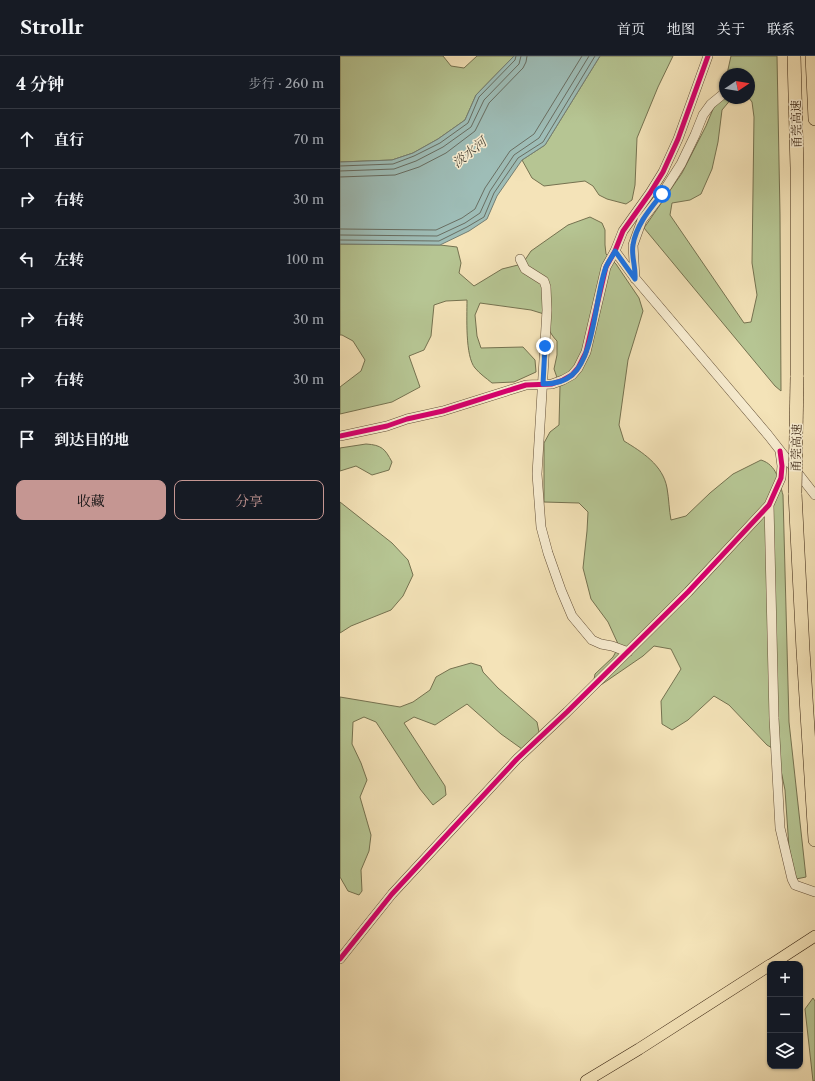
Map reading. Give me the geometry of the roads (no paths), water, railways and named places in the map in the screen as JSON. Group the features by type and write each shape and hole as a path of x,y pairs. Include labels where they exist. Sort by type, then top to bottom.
{"highway":[{"name":"甬莞高速","path":"794,56 797,168 797,377 795,493 815,840"},
{"name":"甬莞高速","path":"812,56 815,119"}],"main road":[{"path":"777,961 815,936"},
{"path":"586,1081 767,968"}],"street":[{"path":"340,436 387,426 407,419 443,411 513,389 526,386 552,384 572,375 578,368 586,352 606,267 615,251 623,231 663,172 678,139 708,56"},
{"path":"635,279 636,269 633,256 633,245 642,220 662,194 681,164 703,115 711,104 719,97"},
{"path":"615,251 635,279 780,450 815,495"},
{"path":"520,259 525,269 544,281 546,287 547,310 537,474 541,527 548,553 572,616 592,640 628,652"},
{"path":"340,959 392,894 517,759 567,712 688,592 769,506 781,478 782,466 780,450"},
{"path":"769,506 774,718 780,828 792,879 796,885 815,892"}],"water":[{"name":"淡水河","path":"514,56 600,56 545,145 522,160 497,196 487,219 469,231 440,245 340,244 340,162 392,160 413,153 438,139 465,120 476,95"}]}
